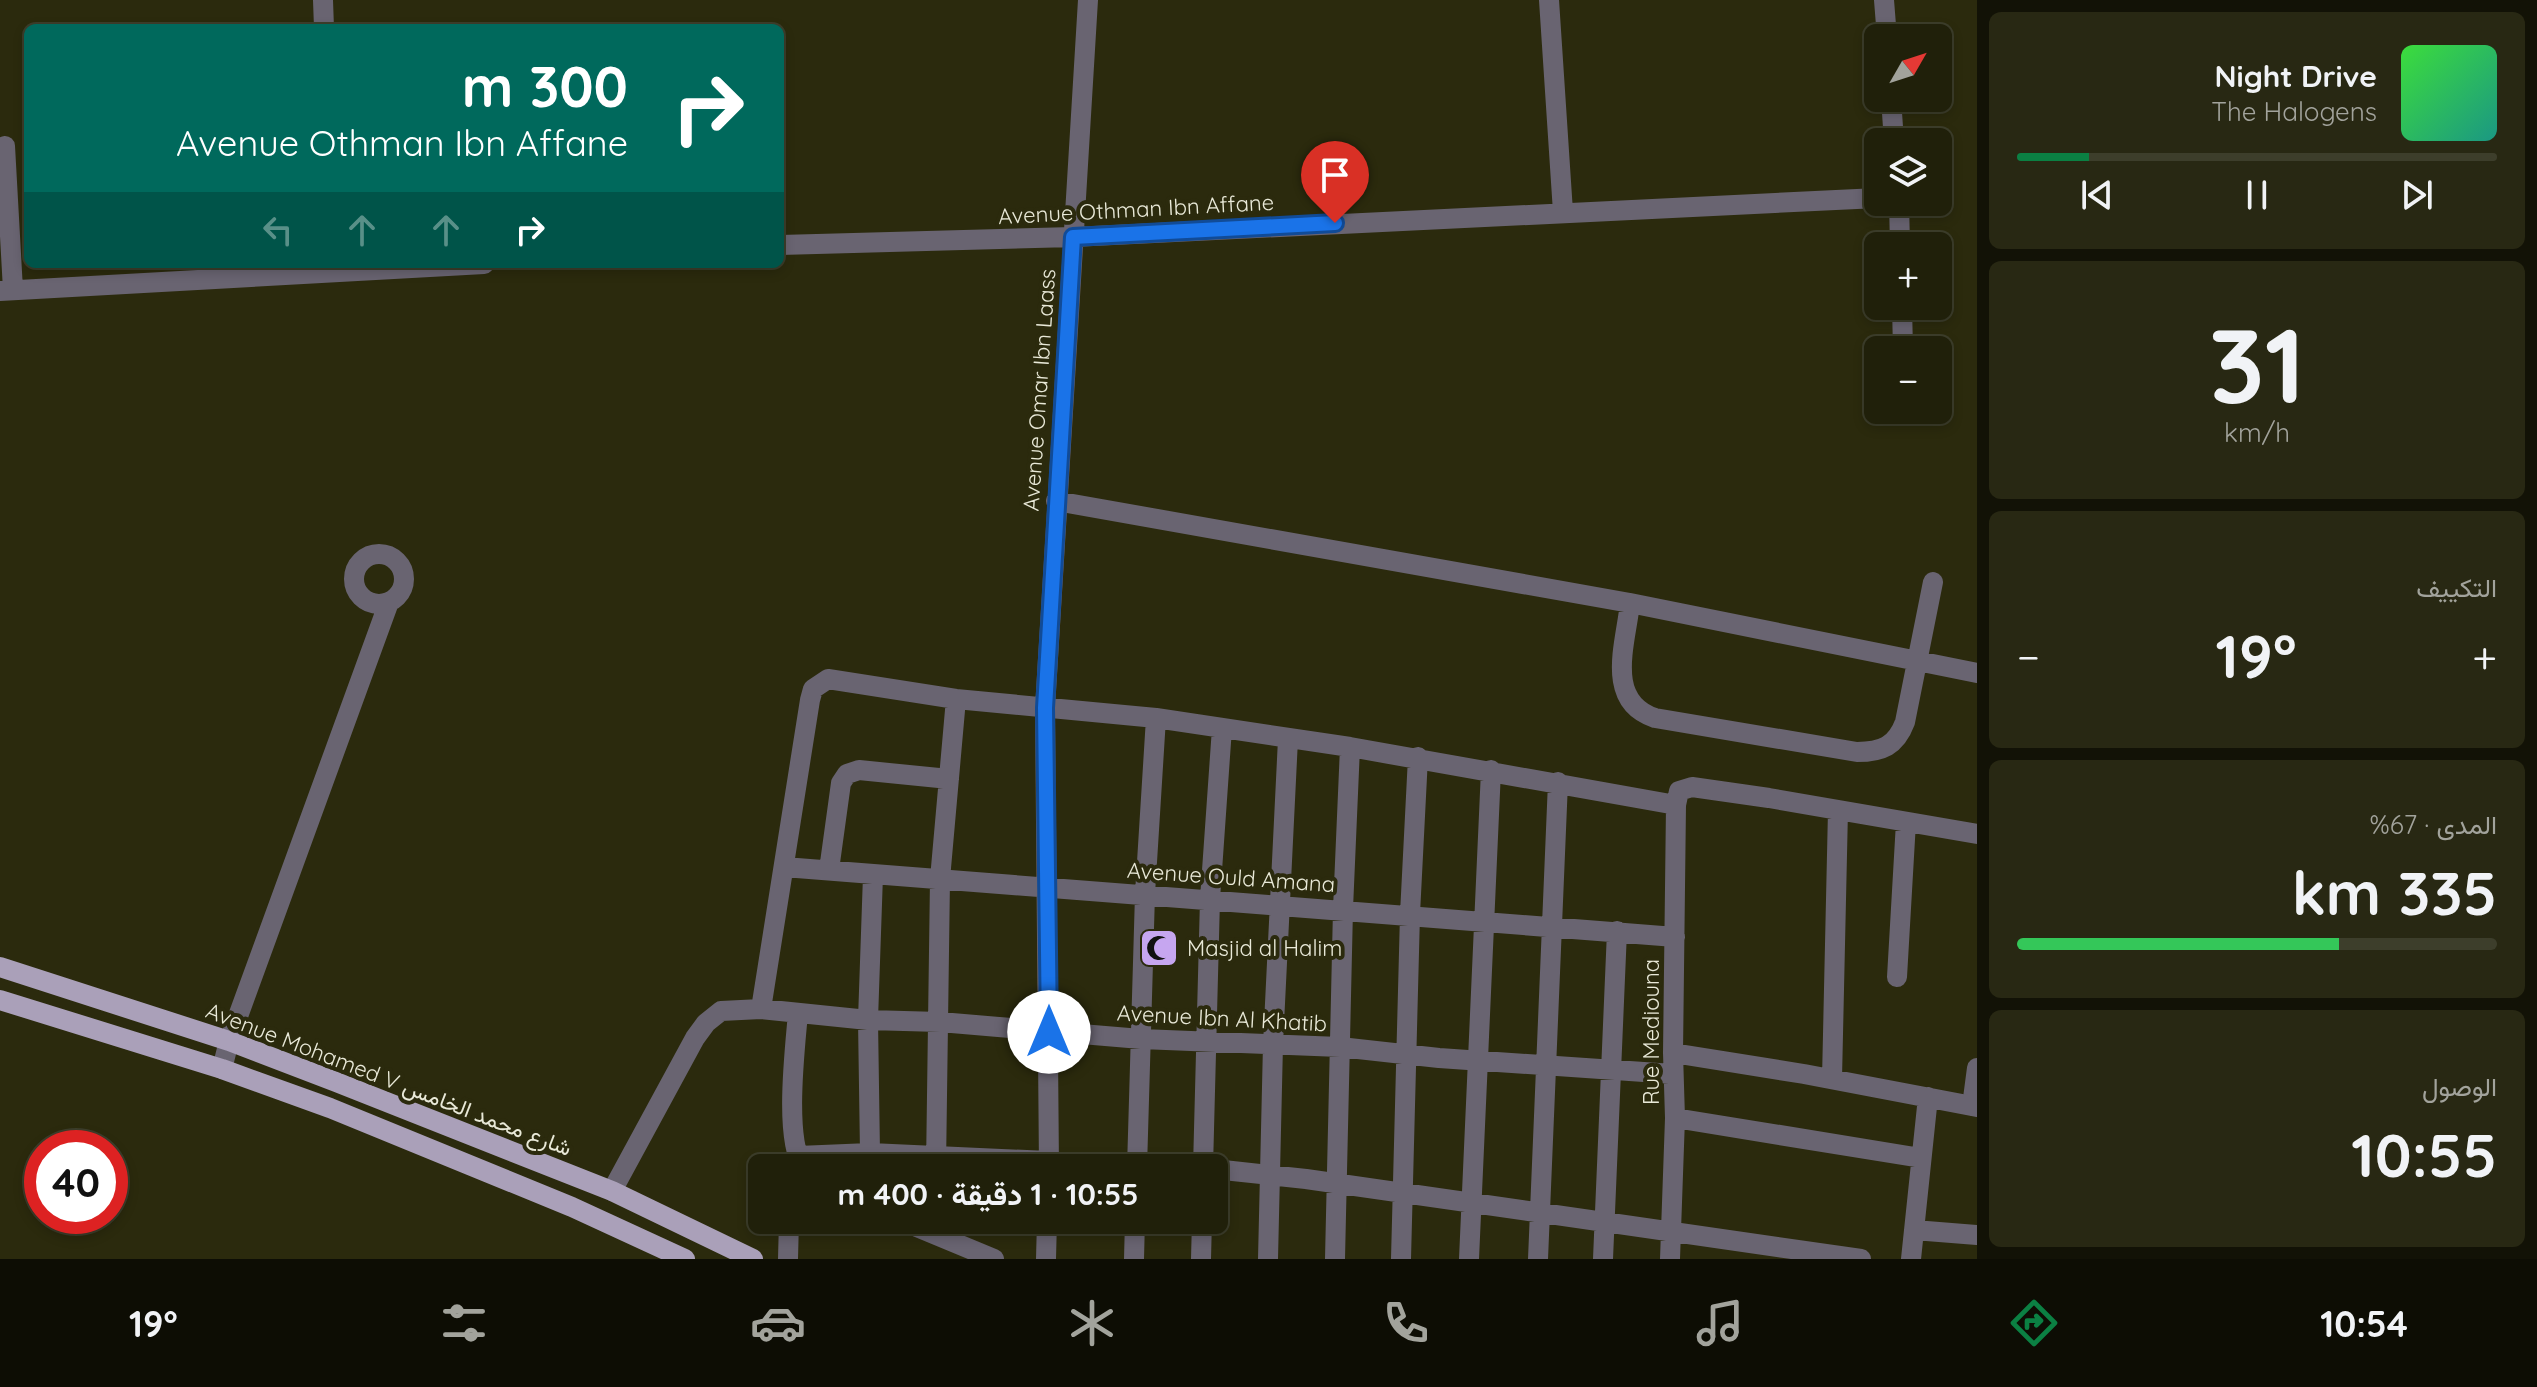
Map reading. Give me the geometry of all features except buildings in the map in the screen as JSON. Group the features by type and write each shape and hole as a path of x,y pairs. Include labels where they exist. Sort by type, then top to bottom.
{"main road":[{"name":"Avenue Mohamed V شارع محمد الخامس","path":"0,967 229,1041 612,1191 753,1259"},
{"path":"0,1000 222,1069 406,1138 613,1225 685,1259"}],"street":[{"path":"323,0 324,24"},
{"name":"Avenue Omar Ibn Laass","path":"1049,1154 1045,708 1088,0"},
{"path":"1549,0 1563,212"},
{"path":"1884,0 1886,24"},
{"path":"5,146 6,290 341,268"},
{"name":"Avenue Othman Ibn Affane","path":"784,245 1073,237 1864,199"},
{"path":"1056,501 1630,603 1977,673"},
{"path":"1630,603 1623,688 1631,705 1655,718 1857,752 1882,749 1892,745 1900,735 1933,582"},
{"path":"222,1069 229,1041 389,602"},
{"path":"761,1009 813,689 828,679 956,699 1156,718 1418,757 1676,805 1679,791 1692,787 1977,834"},
{"path":"936,1154 940,879 956,699"},
{"path":"1137,1154 1145,894 1156,718"},
{"path":"1203,1154 1210,899 1222,728"},
{"path":"1268,1259 1273,1044 1288,739"},
{"path":"1335,1259 1350,747"},
{"path":"1401,1259 1410,914 1418,757"},
{"path":"829,870 841,783 847,774 859,770 949,779"},
{"path":"1469,1259 1491,770"},
{"path":"1538,1259 1558,782"},
{"name":"Rue Mediouna","path":"1670,1259 1675,1118 1676,805"},
{"path":"1832,1079 1838,810"},
{"path":"1897,977 1906,822"},
{"name":"Avenue Ould Amana","path":"784,867 1675,937"},
{"path":"870,1153 868,1020 873,875"},
{"path":"1603,1259 1617,931"},
{"name":"Avenue Ibn Al Khatib","path":"612,1191 695,1038 706,1023 721,1011 761,1009 868,1020 940,1022 1141,1039 1340,1047 1673,1074"},
{"path":"797,1154 792,1097 798,1013"},
{"path":"1673,1053 1975,1107 1977,1068"},
{"path":"1911,1259 1928,1097"},
{"path":"1675,1118 1921,1158"},
{"path":"863,1154 877,1154"},
{"path":"1228,1171 1337,1183 1861,1259"},
{"path":"1914,1230 1977,1235"},
{"path":"788,1259 789,1234"},
{"path":"946,1234 994,1259"},
{"path":"1046,1259 1047,1234"},
{"path":"1134,1259 1135,1234"},
{"path":"1201,1259 1202,1234"}],"place":[{"name":"Masjid al Halim","path":"1159,948"}],"route":[{"path":"1049,1032 1045,708 1073,237 1335,223"}]}
